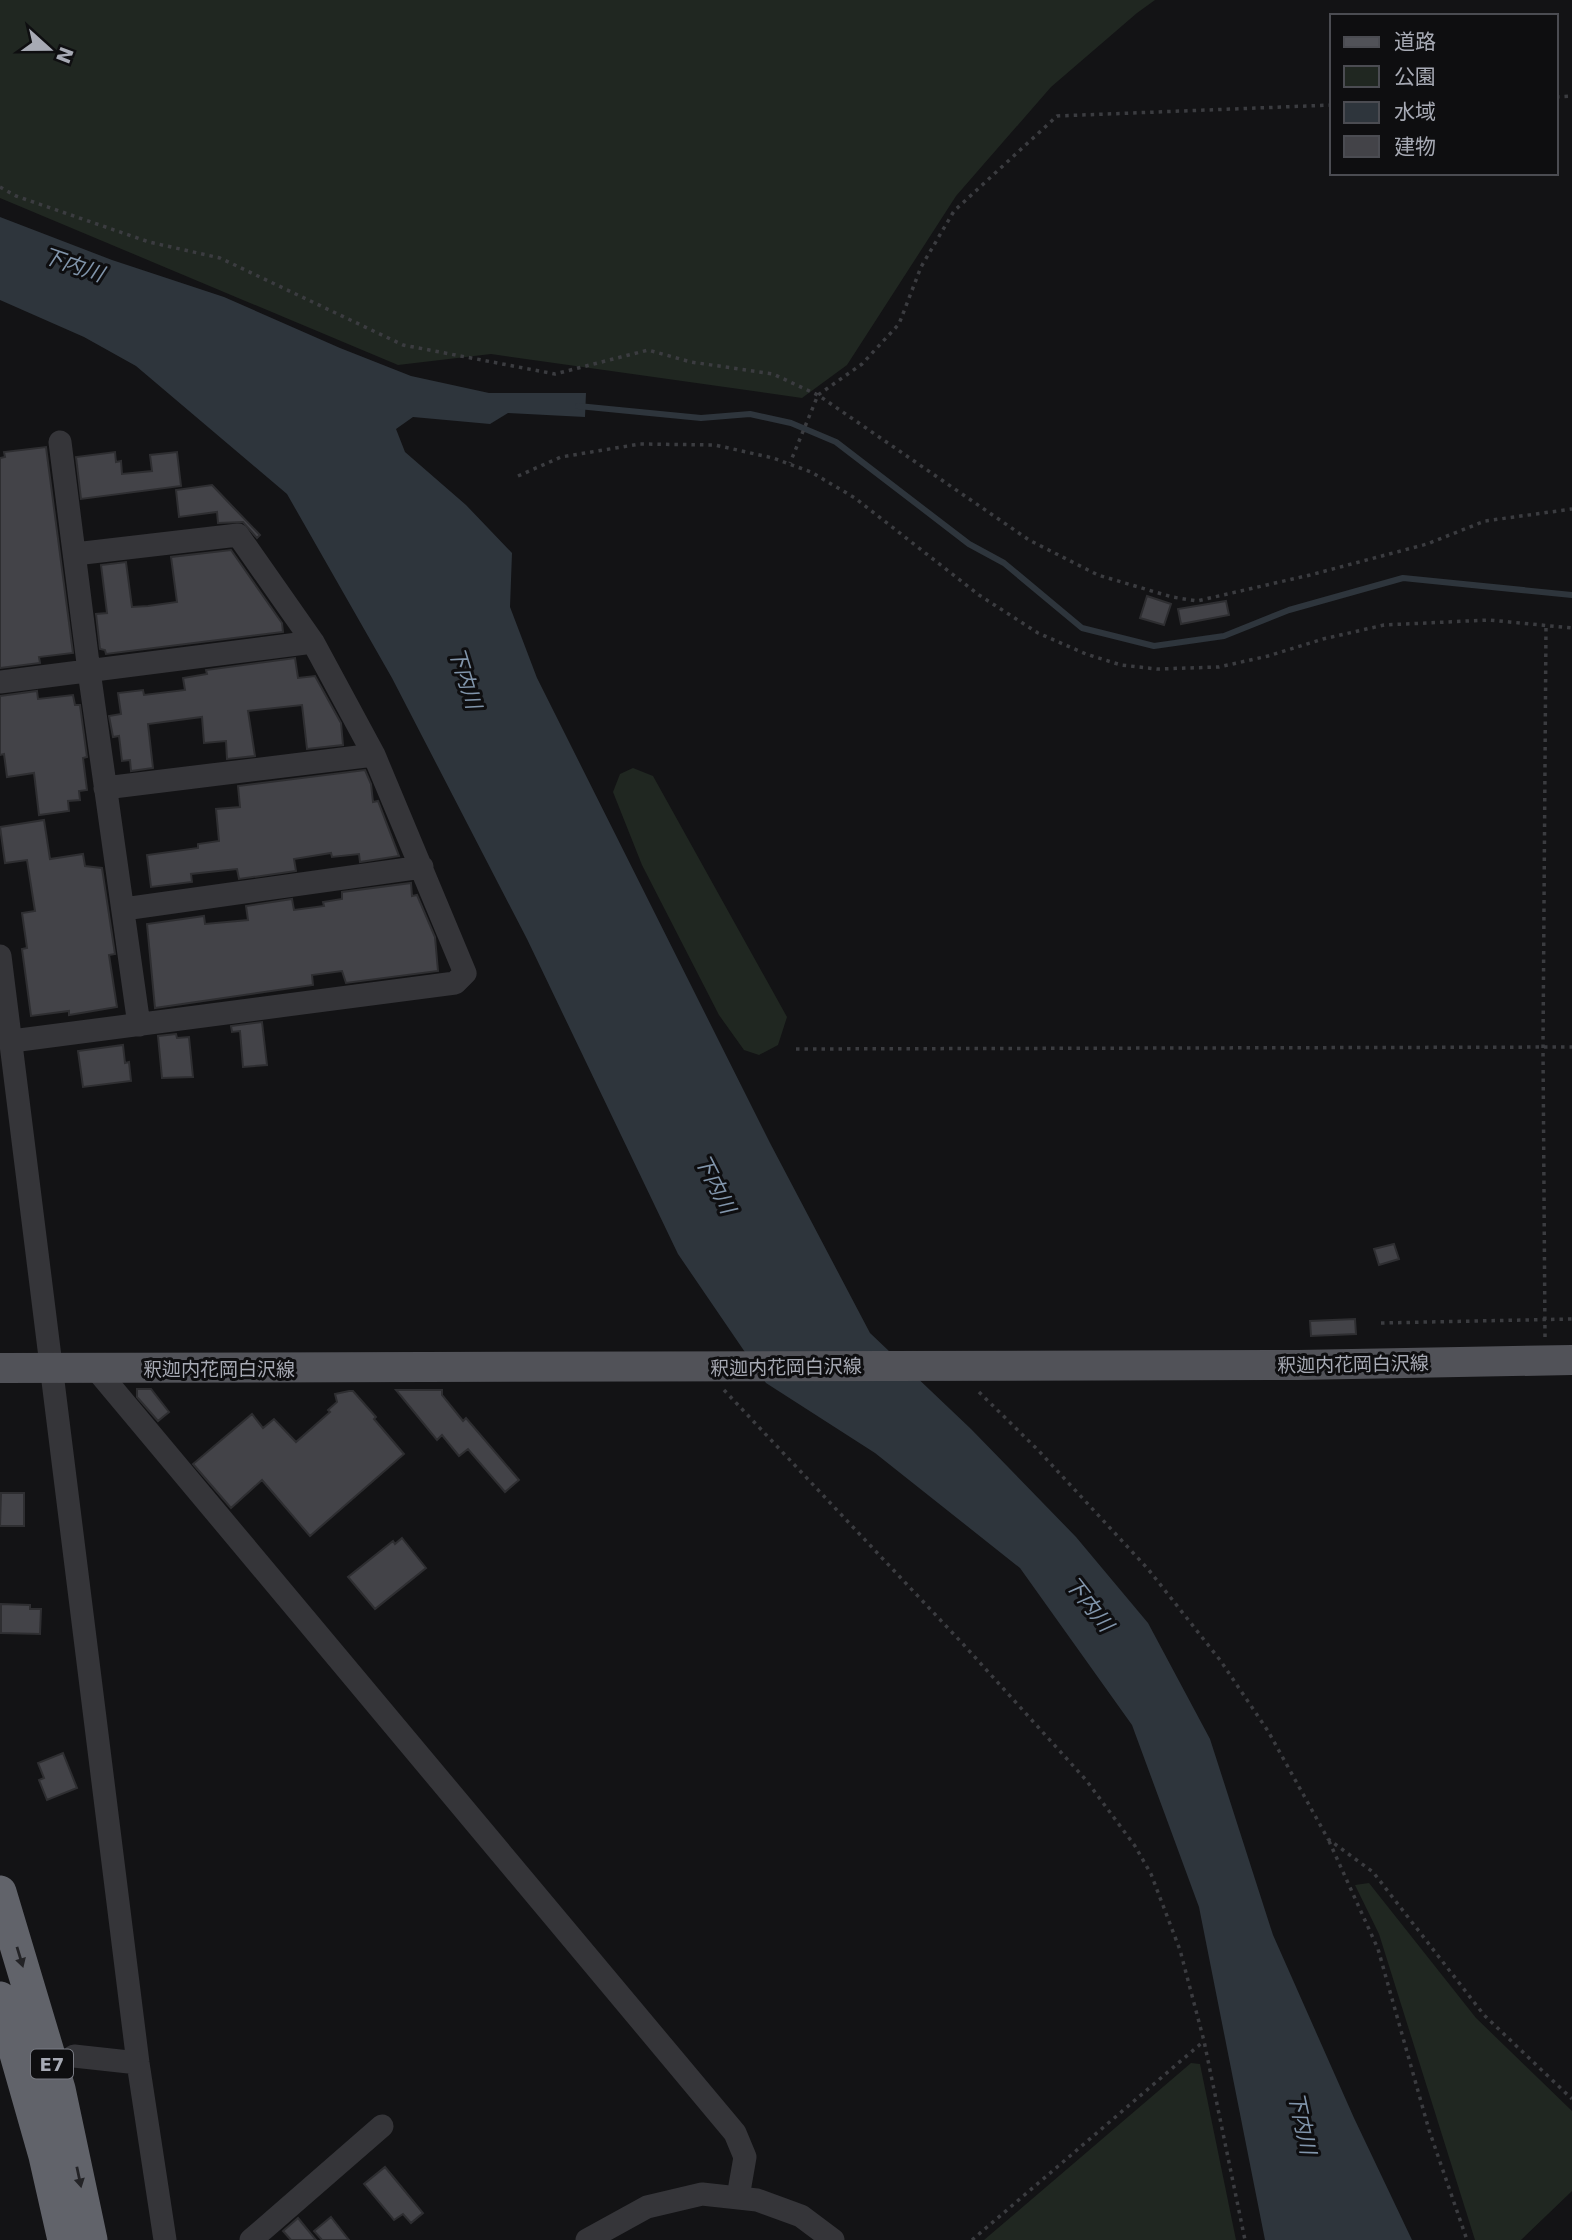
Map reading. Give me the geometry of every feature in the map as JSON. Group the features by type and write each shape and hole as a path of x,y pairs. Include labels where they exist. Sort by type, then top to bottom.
{"highway":[{"name":"E7","path":"0,1892 60,2089 91,2240"},
{"name":"E7","path":"0,1998 45,2156 64,2240"},
{"path":"15,2050 57,2240"}],"main road":[{"name":"釈迦内花岡白沢線","path":"0,1368 1298,1365 1559,1360"}],"street":[{"path":"60,442 139,1025"},
{"path":"12,1041 455,983 465,973 374,755 313,642 238,535 75,554"},
{"path":"0,682 313,642"},
{"path":"105,788 374,755"},
{"path":"124,909 422,867"},
{"path":"0,957 138,2063 165,2240"},
{"path":"96,1369 736,2133 745,2157 738,2197"},
{"path":"74,2056 138,2063"},
{"path":"251,2240 382,2126"},
{"path":"587,2240 647,2207 702,2194 757,2200 801,2216 833,2240"}],"path":[{"path":"789,464 818,395 862,364 899,324 921,267 954,211 1058,116 1330,105"},
{"path":"0,187 16,196 149,242 220,258 403,345 555,374 648,350 691,362 773,374 818,395 1029,540 1098,575 1172,597 1197,601 1427,544 1485,522 1572,509"},
{"path":"518,476 561,457 640,444 715,445 789,464 811,472 855,498 979,595 1038,633 1086,654 1121,665 1157,669 1219,667 1384,625 1489,620 1572,628"},
{"path":"1546,625 1543,1047 1545,1320 1559,1360"},
{"path":"796,1049 1572,1047"},
{"path":"1381,1323 1572,1319"},
{"path":"949,1365 1038,1451 1149,1569 1220,1660 1268,1731 1328,1839 1378,1950 1430,2130 1467,2240"},
{"path":"712,1368 1086,1780 1135,1846 1151,1874 1180,1950 1204,2041 1245,2240"},
{"path":"1328,1839 1373,1872 1484,2015 1572,2099"},
{"path":"972,2240 1204,2041"}],"green space":[{"path":"0,0 1155,0 1051,87 956,196 847,365 802,398 491,354 398,365 0,198"},
{"path":"633,768 653,776 787,1017 778,1045 759,1055 744,1050 719,1015 642,865 613,792 620,774"},
{"path":"1369,1883 1476,2018 1572,2111 1572,2191 1521,2240 1475,2240 1379,1934 1355,1885"},
{"path":"1191,2063 1200,2064 1236,2240 984,2240"}],"water":[{"name":"下内川","path":"0,217 112,260 224,297 411,376 489,393 586,393 585,417 508,413 490,424 413,417 396,429 405,452 466,505 512,553 510,607 537,678 770,1143 870,1333 971,1429 1076,1537 1148,1623 1210,1739 1273,1935 1354,2118 1412,2240 1265,2240 1199,1907 1132,1725 1020,1568 875,1453 766,1383 678,1254 527,939 392,678 287,494 136,366 84,337 0,300"}],"building":[{"path":"46,447 73,653 39,657 40,663 0,668 0,458 5,457 4,452"},
{"path":"115,452 116,462 121,461 122,474 152,471 150,455 177,452 181,486 81,499 76,457"},
{"path":"212,485 260,535 257,538 243,522 218,523 217,512 179,517 176,490"},
{"path":"231,550 282,623 283,632 106,654 105,650 100,649 96,614 107,613 101,565 126,562 132,607 148,606 177,602 171,557"},
{"path":"1147,596 1171,604 1164,625 1140,618"},
{"path":"1226,601 1229,615 1181,624 1178,609"},
{"path":"295,658 298,678 315,676 341,723 343,745 307,749 302,705 248,711 255,756 227,759 226,741 204,743 202,717 148,724 153,768 131,771 130,760 122,761 119,736 113,737 109,716 121,714 118,693 143,690 144,695 185,690 183,678 207,674 206,670"},
{"path":"37,691 38,699 73,695 75,705 80,705 87,757 83,758 87,790 79,791 80,800 68,801 69,811 39,815 34,773 7,777 4,754 0,755 0,696"},
{"path":"365,770 371,784 373,802 378,801 399,856 360,862 359,854 332,857 331,853 294,859 296,871 239,879 237,869 191,874 192,882 151,887 147,855 198,848 198,844 219,841 216,809 240,807 238,786"},
{"path":"44,820 50,859 83,854 85,866 102,868 115,954 109,955 117,1007 69,1015 69,1011 31,1016 22,949 27,948 22,913 35,911 27,860 5,863 0,827"},
{"path":"411,883 412,896 417,895 435,937 438,971 346,983 342,971 312,975 313,985 155,1008 147,924 204,916 205,924 248,920 246,906 292,899 294,910 324,906 323,902 342,899 342,892"},
{"path":"262,1022 267,1065 243,1067 240,1031 232,1032 231,1026"},
{"path":"176,1034 177,1038 189,1037 193,1077 162,1078 158,1036"},
{"path":"123,1045 125,1063 129,1062 131,1081 83,1087 78,1051"},
{"path":"1394,1244 1399,1259 1379,1265 1374,1249"},
{"path":"1355,1319 1356,1334 1311,1336 1310,1321"},
{"path":"137,1389 151,1389 169,1412 158,1421 137,1397"},
{"path":"396,1390 442,1390 442,1395 463,1421 466,1418 519,1480 505,1492 468,1449 459,1456 442,1435 437,1440"},
{"path":"353,1391 376,1417 374,1419 404,1454 310,1536 262,1480 231,1508 193,1464 252,1414 263,1428 274,1419 296,1442 330,1412 328,1410 337,1402 335,1394"},
{"path":"1,1493 24,1493 24,1526 0,1526"},
{"path":"402,1538 426,1568 375,1609 348,1577 393,1541 395,1544"},
{"path":"1,1604 30,1605 30,1609 41,1609 40,1634 1,1633"},
{"path":"63,1753 77,1788 47,1800 39,1780 44,1778 38,1763"},
{"path":"385,2167 423,2213 411,2223 403,2214 394,2220 364,2184"},
{"path":"331,2217 349,2240 322,2240 314,2231"},
{"path":"298,2218 316,2240 291,2240 283,2231"}],"waterway":[{"path":"578,406 701,418 750,414 791,423 836,442 969,544 1004,563 1082,628 1154,646 1224,636 1289,610 1403,578 1572,595"}]}
